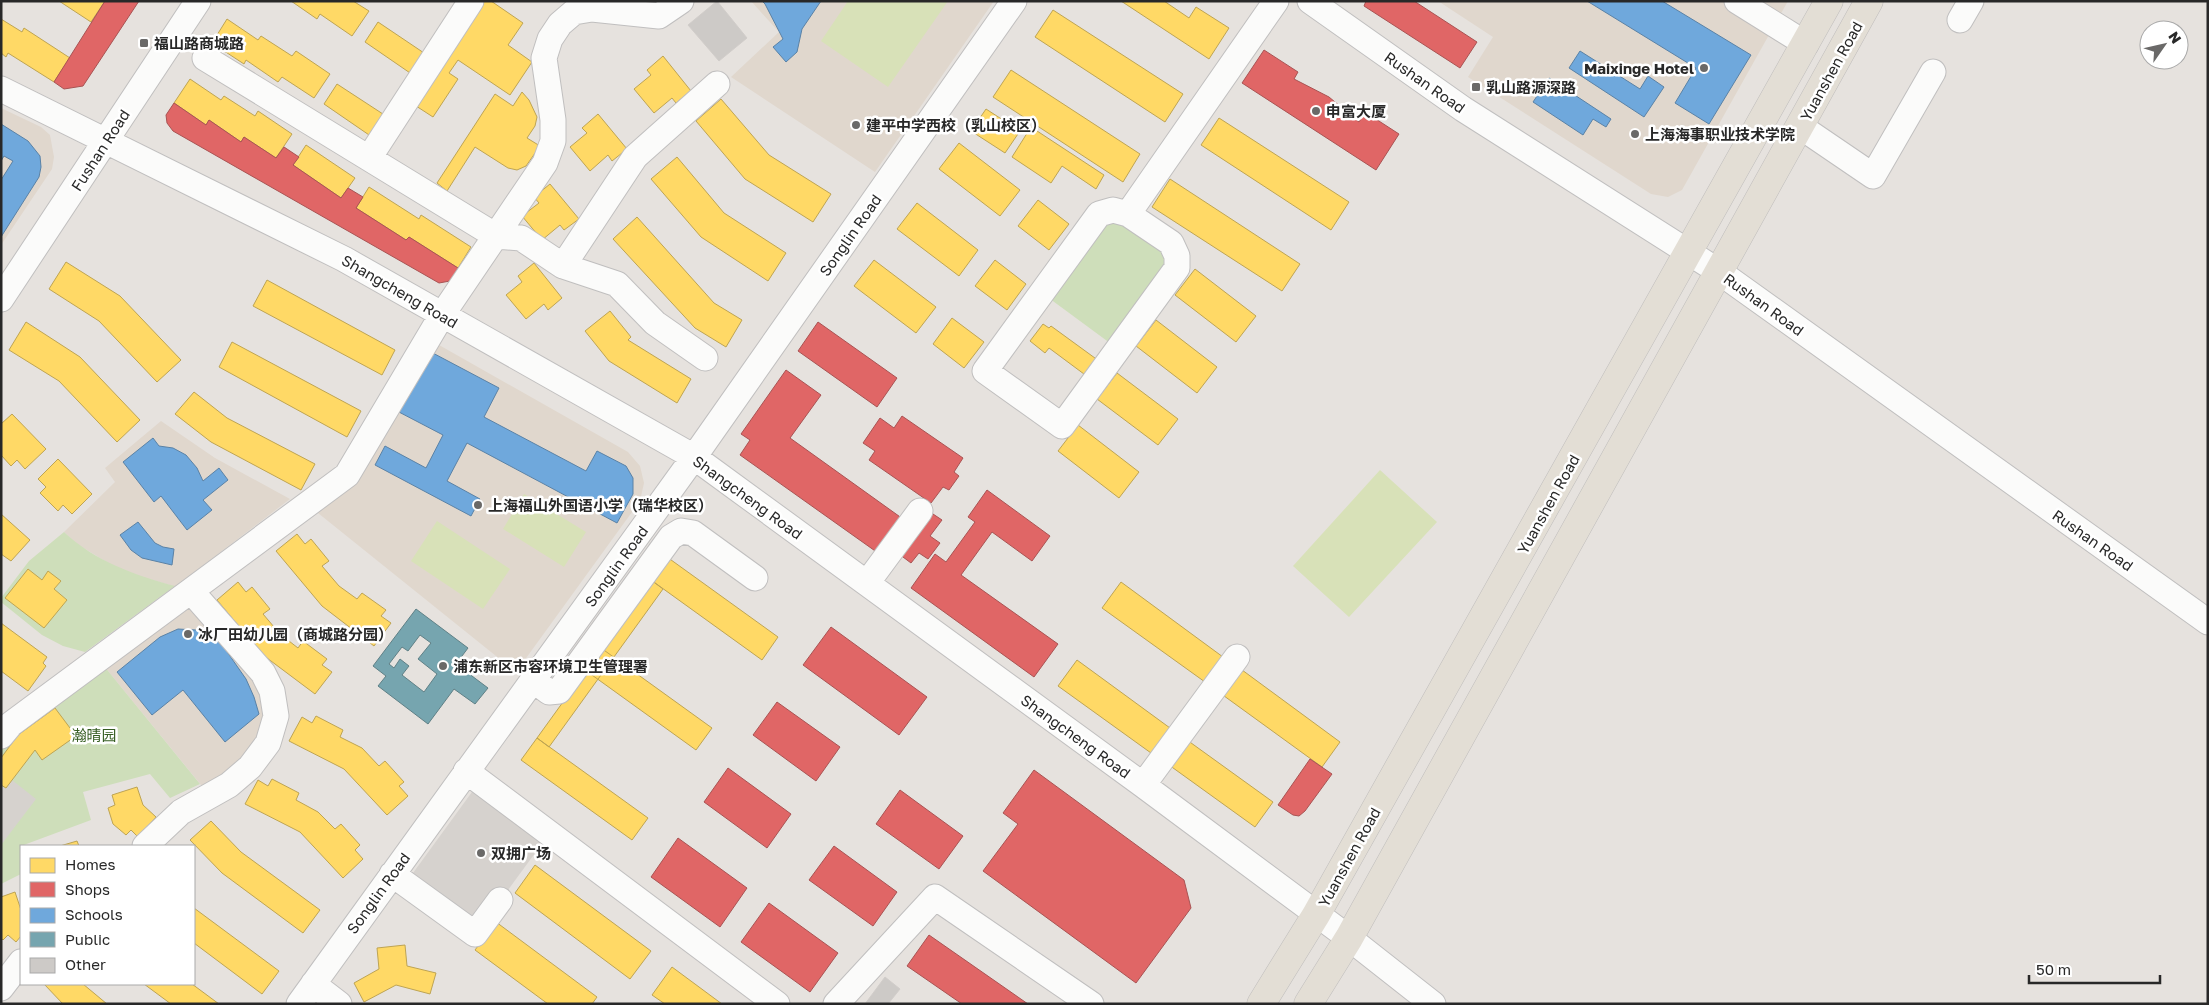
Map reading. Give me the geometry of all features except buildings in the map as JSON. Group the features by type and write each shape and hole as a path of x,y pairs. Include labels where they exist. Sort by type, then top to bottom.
{"main road":[{"name":"Yuanshen Road","path":"1261,1004 1316,915 1829,1"},
{"name":"Yuanshen Road","path":"1308,1004 1349,938 1718,271 1801,127 1869,1"}],"street":[{"name":"Fushan Road","path":"1,299 198,1"},
{"path":"369,158 471,1"},
{"path":"1,736 11,724 347,475 442,315 545,163 552,141 553,120 544,58 550,39 560,24 574,12 592,9 659,16 681,1"},
{"name":"Songlin Road","path":"299,1004 694,457 1014,1"},
{"path":"1128,214 1276,1"},
{"name":"Rushan Road","path":"1310,1 1463,109 1718,271 2208,622"},
{"path":"1737,1 1806,44"},
{"path":"205,58 496,236 521,238 563,266 618,284 655,323 705,358"},
{"path":"1801,127 1873,176 1933,72"},
{"path":"563,266 635,157 717,84"},
{"name":"Shangcheng Road","path":"1,89 344,259 694,457 1143,785 1349,938 1434,1004"},
{"path":"1113,210 1128,214 1171,243 1178,256 1177,268 1062,426 985,371 1099,214 1113,210"},
{"path":"867,583 920,511"},
{"path":"533,680 549,692 559,691 671,537 681,531 693,533 755,578"},
{"path":"147,845 181,812 229,785 250,767 268,742 276,716 272,691 263,673 191,590"},
{"path":"1143,785 1236,657"},
{"path":"466,771 777,1004"},
{"path":"392,874 475,934 500,900"},
{"path":"836,1004 935,897 1091,1004"},
{"path":"1,988 20,963"},
{"path":"313,984 339,1004"},
{"path":"1,997 10,1004"}],"shaded area":[{"name":"建平中学西校（乳山校区）","path":"751,1 994,1 875,172 731,77 779,32"},
{"name":"上海海事职业技术学院","path":"1438,1 1788,1 1682,190 1668,197 1651,194 1468,77 1493,37"},
{"path":"1,108 41,127 50,135 54,157 52,169 1,245"},
{"name":"上海福山外国语小学（瑞华校区）","path":"432,341 628,452 640,466 644,483 640,501 516,672 313,509"},
{"name":"冰厂田幼儿园（商城路分园）","path":"161,421 215,458 290,499 184,580 263,673 276,716 210,796 104,666 191,591 138,576 110,564 77,544 64,532 115,482 105,468"},
{"path":"12,780 36,799 1,845 1,785 6,788"},
{"name":"双拥广场","path":"480,781 549,834 483,924 413,873"}],"green space":[{"path":"848,1 948,1 888,87 821,41"},
{"path":"1113,210 1177,256 1118,349 1042,293"},
{"path":"1380,470 1437,522 1349,617 1293,566"},
{"path":"524,494 586,532 564,567 503,529"},
{"path":"437,521 510,569 483,609 411,561"},
{"path":"64,532 89,551 116,566 175,586 85,652 63,646 42,635 1,602 1,598 29,561"},
{"name":"瀚晴园","path":"104,666 200,784 170,798 150,774 83,792 91,820 20,845 20,874 1,884 1,748"}],"place":[{"name":"福山路商城路","path":"144,43"},
{"name":"Maixinge Hotel","path":"1704,68"},
{"name":"乳山路源深路","path":"1476,87"},
{"name":"申富大厦","path":"1316,111"},
{"name":"建平中学西校（乳山校区）","path":"856,125"},
{"name":"上海海事职业技术学院","path":"1635,134"},
{"name":"上海福山外国语小学（瑞华校区）","path":"478,505"},
{"name":"冰厂田幼儿园（商城路分园）","path":"188,634"},
{"name":"浦东新区市容环境卫生管理署","path":"443,666"},
{"name":"双拥广场","path":"481,853"}]}
